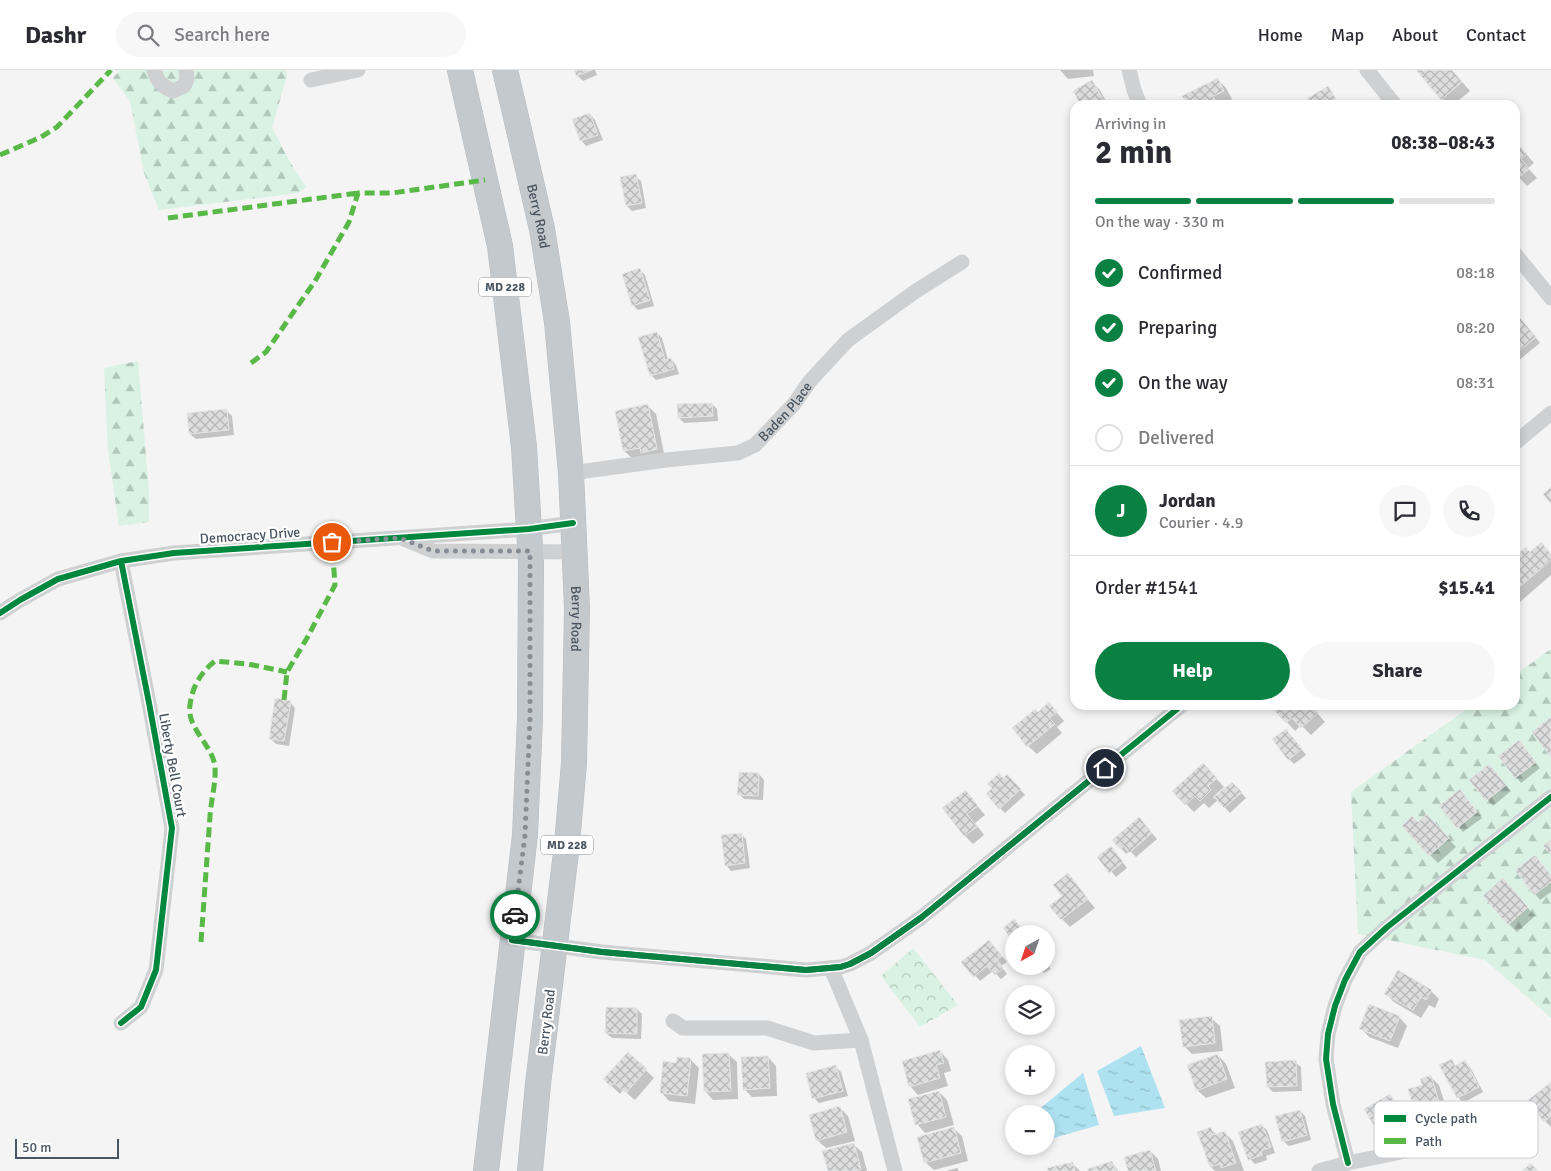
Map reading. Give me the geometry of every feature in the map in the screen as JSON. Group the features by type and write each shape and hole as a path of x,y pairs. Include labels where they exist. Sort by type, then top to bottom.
{"highway":[{"name":"MD 228","path":"460,70 500,246 524,447 530,540 530,718 525,835 486,1171"},
{"name":"Berry Road","path":"505,70 542,228 557,322 571,473 576,608 574,763 567,844 538,1084 530,1171"}],"street":[{"path":"154,70 156,77 163,87 173,91 184,86 186,70"},
{"path":"311,80 358,70"},
{"path":"1129,70 1138,100"},
{"path":"1367,70 1391,100"},
{"path":"1520,260 1551,298"},
{"name":"Baden Place","path":"571,473 666,460 738,453 755,445 794,404 810,380 848,340 916,290 962,262"},
{"path":"1520,439 1551,413"},
{"name":"Democracy Drive","path":"400,538 433,551 530,540 573,523"},
{"name":"Democracy Drive","path":"0,613 58,579 121,561 174,553 400,538 530,540 574,552"},
{"name":"Liberty Bell Court","path":"121,561 172,828 156,970 141,1007 121,1023"},
{"path":"512,940 602,952 806,970 850,964 858,961 922,917 1176,710"},
{"path":"1348,1164 1333,1104 1326,1059 1328,1034 1335,1006 1348,973 1360,952 1386,928 1551,797"},
{"path":"831,968 861,1040 895,1171"},
{"path":"673,1021 683,1028 767,1028 814,1043 861,1040"},
{"path":"1319,1171 1376,1158"}],"green space":[{"path":"120,70 286,70 287,75 272,128 306,187 299,193 159,210 144,173 130,101 113,78"},
{"path":"138,361 149,492 149,522 119,526 108,450 104,368"},
{"path":"1551,649 1551,1018 1485,960 1358,934 1351,792 1465,710 1520,710 1520,671"},
{"path":"913,948 958,1005 920,1027 881,976"}],"water":[{"path":"1141,1046 1165,1108 1114,1116 1097,1071"},
{"path":"1083,1073 1099,1125 1055,1138 1055,1105 1044,1105"}],"building":[{"path":"574,70 592,70 576,76"},
{"path":"1416,70 1452,70 1462,82 1441,100"},
{"path":"1218,78 1224,91 1213,96 1215,100 1184,100 1182,96"},
{"path":"1092,80 1103,100 1078,100 1073,91"},
{"path":"1328,86 1337,100 1309,100 1308,98"},
{"path":"590,113 598,135 580,141 572,119"},
{"path":"1520,146 1527,154 1521,159 1529,169 1520,176"},
{"path":"636,174 642,203 626,206 620,177"},
{"path":"640,268 650,300 632,306 622,274"},
{"path":"1520,318 1536,337 1520,350"},
{"path":"657,332 665,360 671,358 674,369 650,376 638,337"},
{"path":"712,403 713,416 678,418 677,404"},
{"path":"648,404 657,449 641,453 640,448 623,451 615,411"},
{"path":"227,409 229,430 189,434 187,413"},
{"path":"1551,487 1551,504 1543,494"},
{"path":"1541,542 1551,554 1551,560 1520,587 1520,552 1526,547 1530,552"},
{"path":"275,698 291,701 284,741 269,739"},
{"path":"1049,702 1057,712 1049,718 1055,724 1027,747 1012,728 1035,709 1038,712"},
{"path":"1274,710 1315,710 1318,713 1301,728 1292,718 1286,723"},
{"path":"1551,717 1551,756 1550,756 1532,732"},
{"path":"1286,729 1302,749 1288,760 1272,739"},
{"path":"1519,740 1536,762 1515,778 1498,756"},
{"path":"1203,763 1217,778 1208,786 1211,790 1200,801 1195,796 1185,805 1172,791"},
{"path":"1489,764 1506,785 1486,801 1469,780"},
{"path":"739,772 759,773 758,796 737,795"},
{"path":"999,773 1003,778 1007,774 1021,789 999,809 986,794 992,788 987,784"},
{"path":"1232,782 1242,792 1224,808 1214,797"},
{"path":"1460,789 1477,812 1457,828 1439,806"},
{"path":"966,790 978,806 967,814 977,827 964,836 942,808"},
{"path":"1427,814 1449,838 1429,856 1402,826 1412,816 1418,822"},
{"path":"1139,817 1152,833 1129,853 1124,846 1120,849 1112,840"},
{"path":"742,833 745,863 725,866 721,835"},
{"path":"1551,840 1551,855 1543,846"},
{"path":"1111,846 1123,862 1109,873 1097,857"},
{"path":"1535,855 1551,875 1551,882 1534,895 1515,870"},
{"path":"1068,873 1088,899 1061,920 1049,906 1062,896 1053,885"},
{"path":"1503,878 1528,907 1508,925 1483,896"},
{"path":"1014,919 1019,925 1007,925"},
{"path":"989,940 1002,956 997,960 1003,968 995,975 987,966 973,977 961,962"},
{"path":"1398,970 1432,990 1426,1000 1421,997 1413,1010 1384,994"},
{"path":"1369,1004 1400,1016 1390,1041 1359,1029"},
{"path":"606,1007 637,1008 637,1034 605,1033"},
{"path":"1212,1016 1215,1043 1183,1047 1179,1020"},
{"path":"940,1050 944,1063 936,1065 940,1078 909,1087 902,1061"},
{"path":"628,1052 647,1069 626,1093 614,1083 611,1087 603,1079"},
{"path":"729,1053 731,1091 704,1092 702,1054"},
{"path":"1218,1054 1227,1079 1196,1091 1187,1065"},
{"path":"768,1056 770,1088 743,1090 741,1057"},
{"path":"677,1057 691,1058 687,1096 660,1093 663,1061 676,1063"},
{"path":"1452,1059 1455,1066 1465,1060 1479,1087 1457,1098 1439,1065"},
{"path":"1296,1060 1297,1086 1267,1087 1265,1062"},
{"path":"836,1065 843,1091 812,1099 806,1073"},
{"path":"1431,1075 1439,1101 1411,1101 1408,1089 1422,1085 1420,1079"},
{"path":"1551,1082 1551,1116 1544,1122 1538,1115 1538,1101 1527,1101"},
{"path":"939,1091 946,1117 915,1125 908,1099"},
{"path":"1390,1094 1394,1101 1378,1101"},
{"path":"1374,1103 1374,1126 1364,1109"},
{"path":"840,1106 847,1132 816,1141 809,1115"},
{"path":"1300,1110 1307,1135 1282,1142 1275,1116"},
{"path":"1262,1124 1271,1147 1261,1151 1262,1155 1248,1160 1238,1132"},
{"path":"954,1127 961,1153 924,1163 917,1137"},
{"path":"1211,1127 1214,1135 1225,1131 1236,1163 1221,1168 1220,1164 1210,1167 1197,1132"},
{"path":"854,1143 861,1169 853,1171 828,1171 822,1151"},
{"path":"1150,1150 1156,1171 1128,1171 1124,1157"},
{"path":"1112,1161 1116,1171 1088,1171 1088,1169"},
{"path":"1073,1162 1075,1171 1048,1171 1047,1168"},
{"path":"1531,1163 1538,1171 1522,1171"}],"marked path":[{"path":"0,155 41,137 57,127 111,70"},
{"path":"251,363 266,352 315,281 349,222 358,193 392,193 485,180"},
{"path":"168,218 358,193"},
{"path":"284,700 287,672 335,585 332,542"},
{"path":"201,942 215,767 210,751 192,721 190,705 193,692 201,675 215,661 248,664 287,672"}],"cycle path":[{"path":"0,613 58,579 121,561 174,553 529,529 573,523"},
{"path":"121,561 172,828 156,970 141,1007 121,1023"},
{"path":"512,940 602,952 806,970 841,967 850,964 871,953 922,917 1176,710"},
{"path":"1348,1163 1333,1104 1326,1059 1328,1034 1335,1006 1345,980 1360,952 1386,928 1551,797"}],"way so far":[{"path":"332,542 400,538 433,551 530,551 530,718 525,835 515,915"}],"route":[{"path":"515,915 512,940 602,952 806,970 840,967 858,961 922,917 1105,768"}]}
